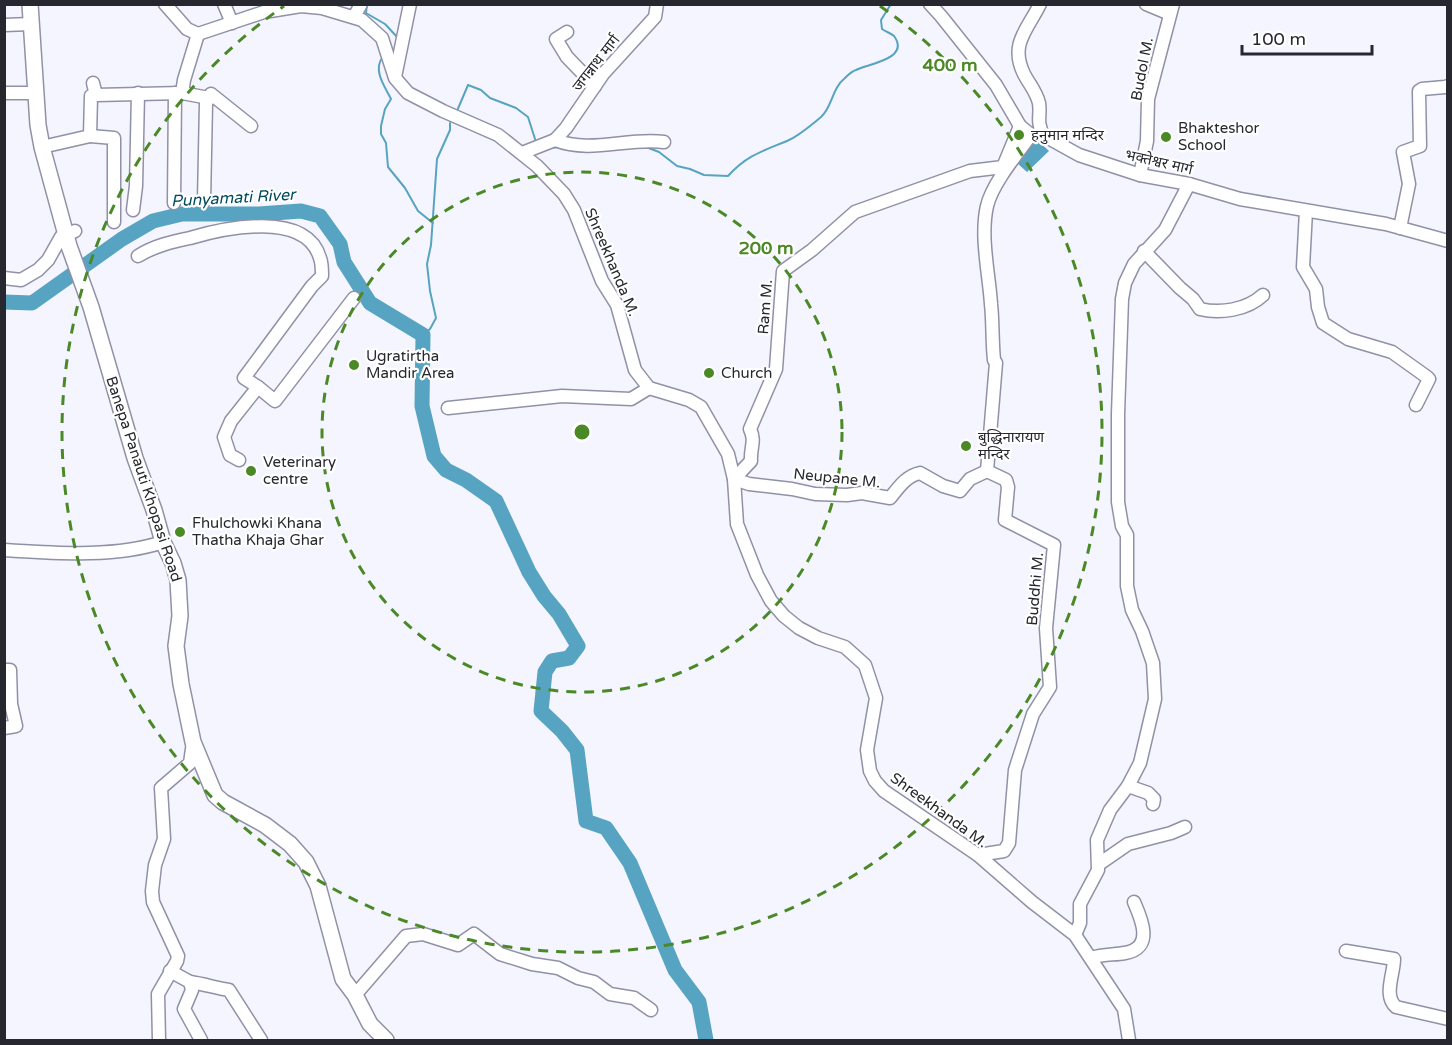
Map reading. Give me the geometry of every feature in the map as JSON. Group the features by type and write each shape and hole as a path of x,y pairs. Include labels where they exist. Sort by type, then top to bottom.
{"main road":[{"name":"Banepa Panauti Khopasi Road","path":"30,4 38,125 42,147 163,542 173,562 178,580 180,615 176,646 193,742 215,795 222,802 265,825 290,844 306,861 318,886 343,979 355,995 370,1024 386,1041"}],"street":[{"path":"165,4 187,29 198,34 232,23 257,9 307,6 354,17 362,20 382,38 395,78"},
{"path":"224,4 232,23"},
{"path":"354,17 361,4"},
{"path":"395,78 410,4"},
{"name":"जगन्नाथ मार्ग","path":"551,141 629,44 655,17 657,4"},
{"name":"भक्तेश्वर मार्ग","path":"930,4 996,85 1020,126 1079,155 1140,175 1189,184 1240,199 1400,228 1448,242"},
{"path":"987,471 996,363 991,333 992,305 985,233 987,205 1005,170 1037,135 1039,105 1035,91 1023,73 1019,59 1019,41 1040,4"},
{"path":"1146,4 1171,9"},
{"name":"Budol M.","path":"1140,175 1147,141 1148,99 1171,9"},
{"path":"4,25 31,24"},
{"path":"567,32 556,39 567,57 595,86"},
{"path":"174,203 178,93 198,34"},
{"name":"Shreekhanda M.","path":"395,78 408,93 498,135 524,152 564,194 574,210 602,280 617,305 635,370 649,388 690,400 701,407 728,454 734,479 737,524 757,575 771,601 799,628 818,638 845,647 865,665 876,698 867,750 870,771 875,782 884,791 978,855 1032,902 1075,935 1124,1009 1129,1041"},
{"path":"1400,228 1409,184 1402,152 1420,146 1419,90 1448,86"},
{"path":"90,136 91,96 94,89 138,93 178,93 209,98"},
{"path":"4,93 36,93"},
{"path":"133,210 136,186 138,93"},
{"path":"204,201 206,103 211,94 251,126"},
{"name":"Ram M.","path":"734,479 751,461 750,453 754,439 750,429 776,369 783,271 812,250 855,212 970,171 1003,166 1020,126"},
{"path":"42,147 90,136 114,138 114,222"},
{"path":"524,152 551,141 597,145 618,145 651,140 664,142"},
{"path":"1075,935 1080,923 1080,904 1094,878 1098,864 1097,840 1110,810 1128,786 1140,763 1155,699 1153,663 1132,610 1128,586 1127,535 1122,526 1118,502 1120,316 1125,283 1134,264 1165,230 1189,184"},
{"path":"1306,211 1303,267 1317,289 1317,307 1323,323 1348,339 1392,352 1427,376 1429,379 1416,405"},
{"path":"138,256 150,248 214,230 277,226 296,232 311,242 320,256 322,276 312,286 244,378 275,401 354,298"},
{"path":"4,278 21,280 38,270 48,260 61,237 70,238"},
{"path":"1144,251 1193,299 1200,309 1214,312 1241,307 1256,302 1263,295"},
{"path":"239,460 230,455 224,437 231,421 258,387"},
{"path":"448,408 562,396 631,399 649,388"},
{"name":"Neupane M.","path":"734,479 749,484 815,494 862,493 890,498 904,480 914,474 920,473 943,486 960,490 970,479 987,471"},
{"name":"Buddhi M.","path":"978,855 1004,851 1009,843 1015,770 1033,714 1050,687 1046,628 1054,545 1005,520 1008,487 1006,480 987,471"},
{"path":"4,550 87,553 152,546 163,542"},
{"path":"4,670 10,670 11,704 16,726 4,728"},
{"path":"159,1041 158,994 177,961 177,956 153,902 155,865 164,839 161,788 190,763 193,742"},
{"path":"1128,786 1148,793 1154,799 1153,804"},
{"path":"1098,864 1128,844 1172,833 1185,827"},
{"path":"1091,958 1100,955 1124,954 1134,951 1139,945 1143,939 1144,929 1134,902"},
{"path":"355,995 406,936 423,934 458,945 474,934 500,954 532,964 558,968 594,982 610,994 634,998 651,1010"},
{"path":"1346,951 1394,959 1389,996 1391,1002 1396,1007 1448,1019"},
{"path":"170,971 190,982 230,990 261,1041"},
{"path":"190,982 192,990 184,1009 201,1041"}],"water":[{"path":"1034,137 1049,151 1027,172 1017,163"}],"waterway":[{"path":"367,4 366,13 385,24 398,38"},
{"path":"646,147 659,152 677,166 704,175 728,176 749,158 791,139 821,117 828,109 837,87 852,72 885,59 897,50 898,44 894,36 882,29 881,20 891,4"},
{"path":"382,58 379,74 391,99 385,109 381,126 381,134 386,143 388,167 405,188 418,211 433,223"},
{"path":"457,111 468,85 481,90 490,98 516,108 528,117 536,142"},
{"path":"423,335 430,329 436,318 427,264 431,245 437,159 450,130 450,123"},
{"path":"548,148 561,147"},
{"name":"Punyamati River","path":"4,302 32,303 122,239 153,221 182,214 259,214 301,211 320,216 340,244 344,262 370,303 423,335 422,406 434,456 446,470 466,480 496,501 529,572 559,614 578,646 569,658 552,661 545,672 541,711 562,731 577,750 586,821 606,828 630,863 675,970 699,1002 706,1040"}],"place":[{"name":"हनुमान मन्दिर","path":"1019,135"},
{"name":"Bhakteshor School","path":"1166,137"},
{"name":"Ugratirtha Mandir Area","path":"354,365"},
{"name":"Church","path":"709,373"},
{"name":"बुद्धिनारायण मन्दिर","path":"966,446"},
{"name":"Veterinary centre","path":"251,471"},
{"name":"Fhulchowki Khana Thatha Khaja Ghar","path":"180,532"}]}
